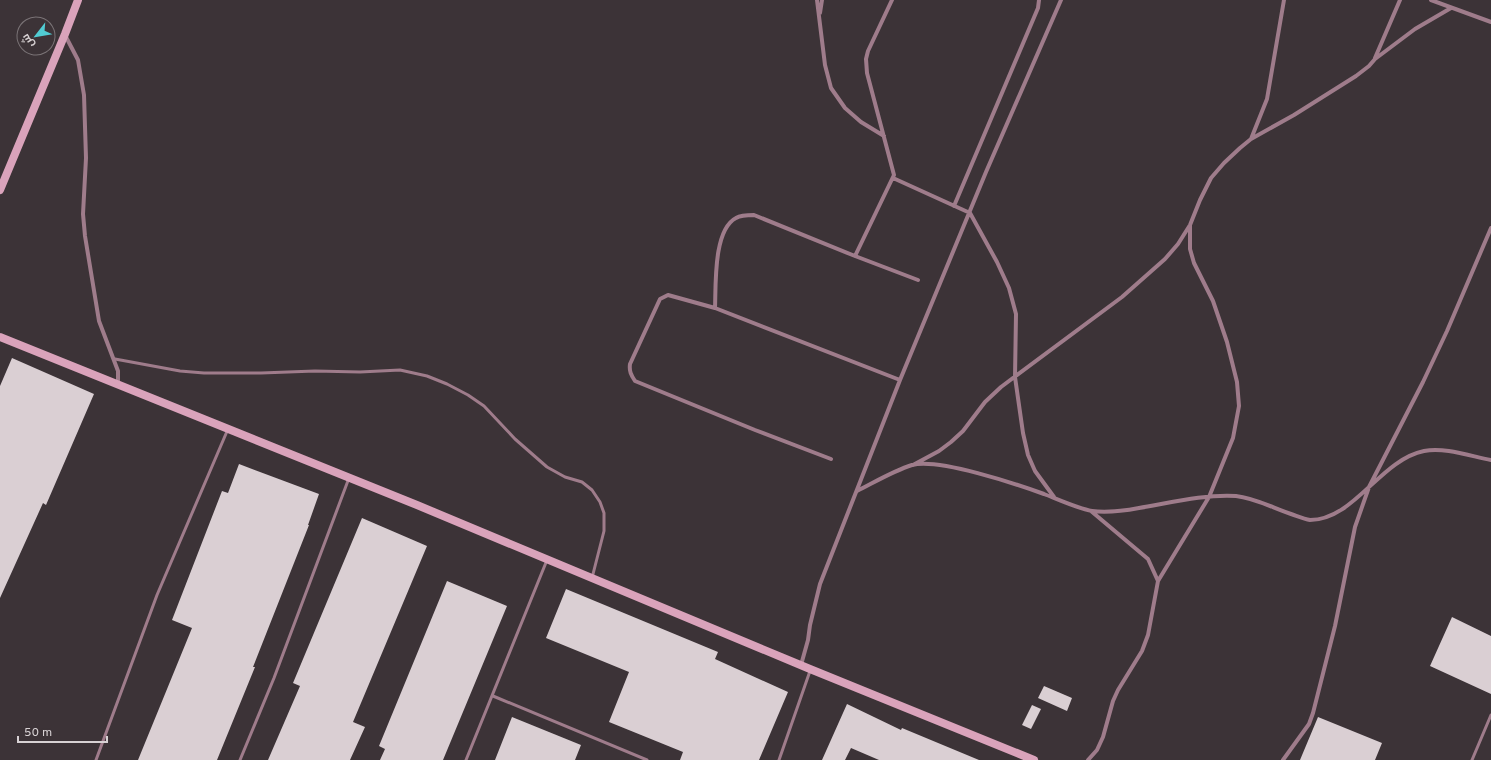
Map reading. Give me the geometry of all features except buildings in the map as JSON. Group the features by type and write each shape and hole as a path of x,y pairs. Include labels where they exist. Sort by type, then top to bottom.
{"main road":[{"path":"0,190 78,0"},
{"path":"0,337 349,478 1034,760"}],"street":[{"path":"816,0 825,65 831,88 845,108 861,122 884,136"},
{"path":"819,18 822,0"},
{"path":"855,256 893,178 894,171 867,73 866,59 868,51 892,0"},
{"path":"954,206 1038,8 1039,0"},
{"path":"801,665 820,584 900,380 1061,0"},
{"path":"1251,139 1267,100 1284,0"},
{"path":"857,491 891,473 913,465 939,451 951,442 963,430 984,402 1014,376 1122,297 1165,259 1178,244 1190,225 1211,178 1224,163 1251,139 1294,115 1356,76 1369,66 1375,58 1400,0"},
{"path":"1431,0 1491,22"},
{"path":"1375,58 1428,20 1451,8"},
{"path":"65,34 78,60 84,95 86,158 83,214 85,236 100,321 115,359 118,371 118,385"},
{"path":"893,178 970,213 1006,282 1016,314 1014,376 1023,433 1028,455 1035,471 1055,498"},
{"path":"715,308 716,266 718,252 724,232 728,224 735,218 744,215 754,215 918,280"},
{"path":"1088,760 1097,750 1104,737 1113,701 1118,690 1142,651 1148,635 1158,581 1209,497 1233,438 1239,406 1237,382 1227,342 1213,301 1194,263 1190,249 1190,225"},
{"path":"1282,760 1309,724 1313,713 1335,626 1355,527 1369,487 1432,363 1491,228"},
{"path":"831,459 755,430 636,381 631,376 629,370 630,364 660,299 668,295 715,308 900,380"},
{"path":"913,465 922,464 948,467 1016,484 1091,511 1113,512 1209,497 1236,496 1249,499 1309,520 1324,518 1343,508 1401,460 1413,454 1426,451 1442,451 1491,460"},
{"path":"1091,511 1148,559 1158,581"}],"lane":[{"path":"115,359 180,371 204,373 316,371 360,372 400,370 427,376 447,384 468,395 484,406 515,439 547,467 566,477 582,482 592,490 600,502 604,513 604,531 592,578"},
{"path":"96,760 157,595 228,429"},
{"path":"240,760 274,678 349,478"},
{"path":"466,760 548,560"},
{"path":"779,760 810,669"},
{"path":"492,696 647,760"},
{"path":"1472,760 1491,715"}]}
